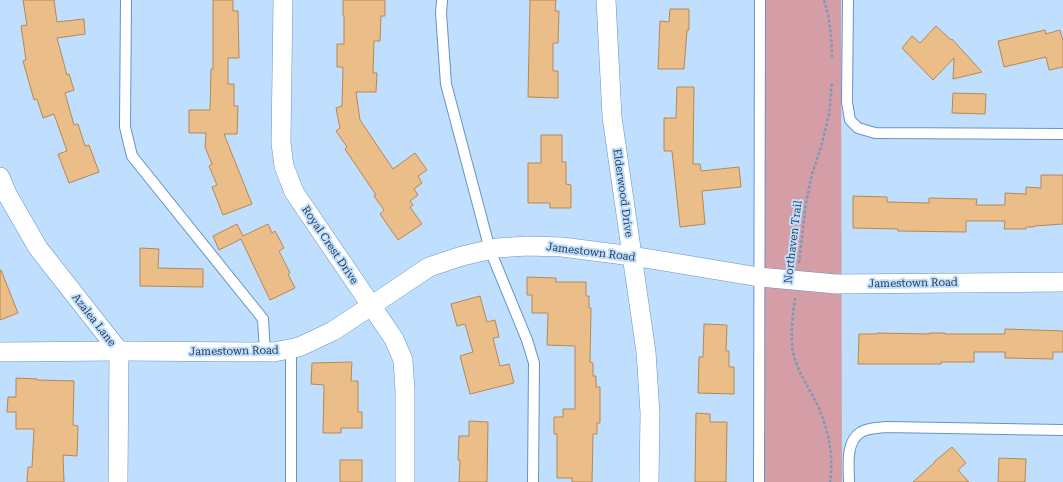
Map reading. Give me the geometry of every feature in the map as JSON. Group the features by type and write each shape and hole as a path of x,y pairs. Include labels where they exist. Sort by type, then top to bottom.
{"street":[{"name":"Royal Crest Drive","path":"283,0 281,143 284,166 294,192 394,339 403,360 405,391 405,482"},
{"name":"Elderwood Drive","path":"606,0 612,116 646,359 650,413 649,482"},
{"name":"Azalea Lane","path":"0,177 7,194 38,248 118,351 118,482"},
{"name":"Jamestown Road","path":"0,352 274,352 291,349 299,347 333,331 429,267 462,256 490,250 527,246 562,247 632,256 759,277 836,284 1063,282"}],"lane":[{"path":"126,0 125,127 132,156 264,319 265,352"},
{"path":"442,0 446,84 490,250 527,340 534,363 533,482"},
{"path":"759,482 760,0"},
{"path":"848,0 847,102 850,120 858,128 876,133 1063,134"},
{"path":"291,349 291,482"},
{"path":"849,482 849,454 852,442 861,432 872,428 1063,430"}],"path":[{"path":"824,0 832,42 832,62"},
{"name":"Northaven Trail","path":"830,482 831,452 825,424 816,403 801,376 793,352 792,329 796,281 806,203 812,174 829,115 833,75"}],"shaded area":[{"path":"762,0 841,0 842,482 763,482"}],"building":[{"path":"23,0 54,0 57,22 84,19 85,34 57,38 67,75 69,74 74,90 65,93 74,125 78,124 85,146 89,145 99,172 69,183 58,154 67,151 54,114 43,118 37,99 34,100 23,61 26,60 21,26 27,25"},
{"path":"213,0 233,0 233,11 238,11 239,58 228,58 228,84 234,84 234,106 238,106 237,134 224,134 252,204 223,215 212,187 217,185 209,166 212,164 205,147 206,133 189,133 189,110 210,110 211,69 213,69"},
{"path":"343,0 385,0 385,16 381,16 380,41 374,41 373,73 377,73 376,92 356,92 360,120 393,169 415,153 427,170 418,176 422,183 414,189 418,195 410,201 413,205 410,207 422,224 398,240 380,214 384,210 374,196 376,195 345,149 347,147 336,131 340,128 336,108 342,106 343,67 337,67 337,44 344,44"},
{"path":"530,0 556,0 555,11 559,11 558,43 553,43 553,71 558,71 558,98 528,97"},
{"path":"670,9 689,9 689,30 687,30 684,69 658,69 660,21 669,22"},
{"path":"936,26 951,40 952,39 982,72 953,79 954,58 933,80 902,48 912,36 920,43"},
{"path":"1045,30 1046,34 1060,30 1063,41 1063,67 1049,70 1046,57 1004,67 998,41"},
{"path":"677,87 694,87 693,164 700,164 701,171 739,167 741,187 702,191 705,224 680,227 672,151 664,151 664,118 676,118"},
{"path":"953,93 986,94 985,114 952,113"},
{"path":"541,135 562,135 562,162 566,162 566,184 571,185 571,208 550,208 550,203 528,203 528,163 541,163"},
{"path":"1041,175 1063,175 1063,224 1026,227 1026,229 1004,229 1005,221 966,221 966,232 898,231 898,229 853,228 853,196 887,197 887,202 929,203 929,198 977,199 976,205 1005,205 1005,193 1026,194 1026,187 1041,188"},
{"path":"237,224 243,236 268,224 272,233 275,231 284,248 279,251 290,273 288,274 295,288 270,300 241,239 219,250 213,236"},
{"path":"140,248 159,249 158,268 203,269 203,287 140,286"},
{"path":"0,270 18,313 0,320"},
{"path":"527,277 556,278 556,282 586,282 586,296 589,296 589,308 591,308 590,362 593,363 593,376 596,376 596,387 600,387 600,423 597,423 597,434 593,434 592,482 572,482 572,478 557,478 557,434 554,434 554,417 563,417 563,409 575,409 575,346 547,345 548,313 532,313 532,295 527,295"},
{"path":"480,296 487,322 495,320 499,337 493,338 500,366 509,364 514,383 470,394 460,356 473,352 465,324 457,326 451,304"},
{"path":"704,324 727,325 726,351 729,351 729,367 734,367 734,394 698,393 699,357 703,357"},
{"path":"1005,329 1063,331 1063,352 1053,352 1053,359 1005,358 1005,352 974,352 974,362 941,362 941,364 858,364 859,334 1005,334"},
{"path":"352,362 351,381 358,381 358,412 362,412 362,428 341,428 341,433 323,433 324,385 311,384 312,363"},
{"path":"16,378 74,381 73,425 78,426 77,456 63,455 64,482 27,482 28,467 32,467 34,429 16,429 16,412 7,412 8,397 16,397"},
{"path":"696,413 710,414 710,422 727,422 726,482 695,482"},
{"path":"469,421 488,422 487,482 459,482 459,436 469,436"},
{"path":"952,447 966,463 958,470 969,482 913,482 935,461"},
{"path":"999,458 1026,459 1025,482 998,482"},
{"path":"340,460 362,460 362,482 340,482"}]}
